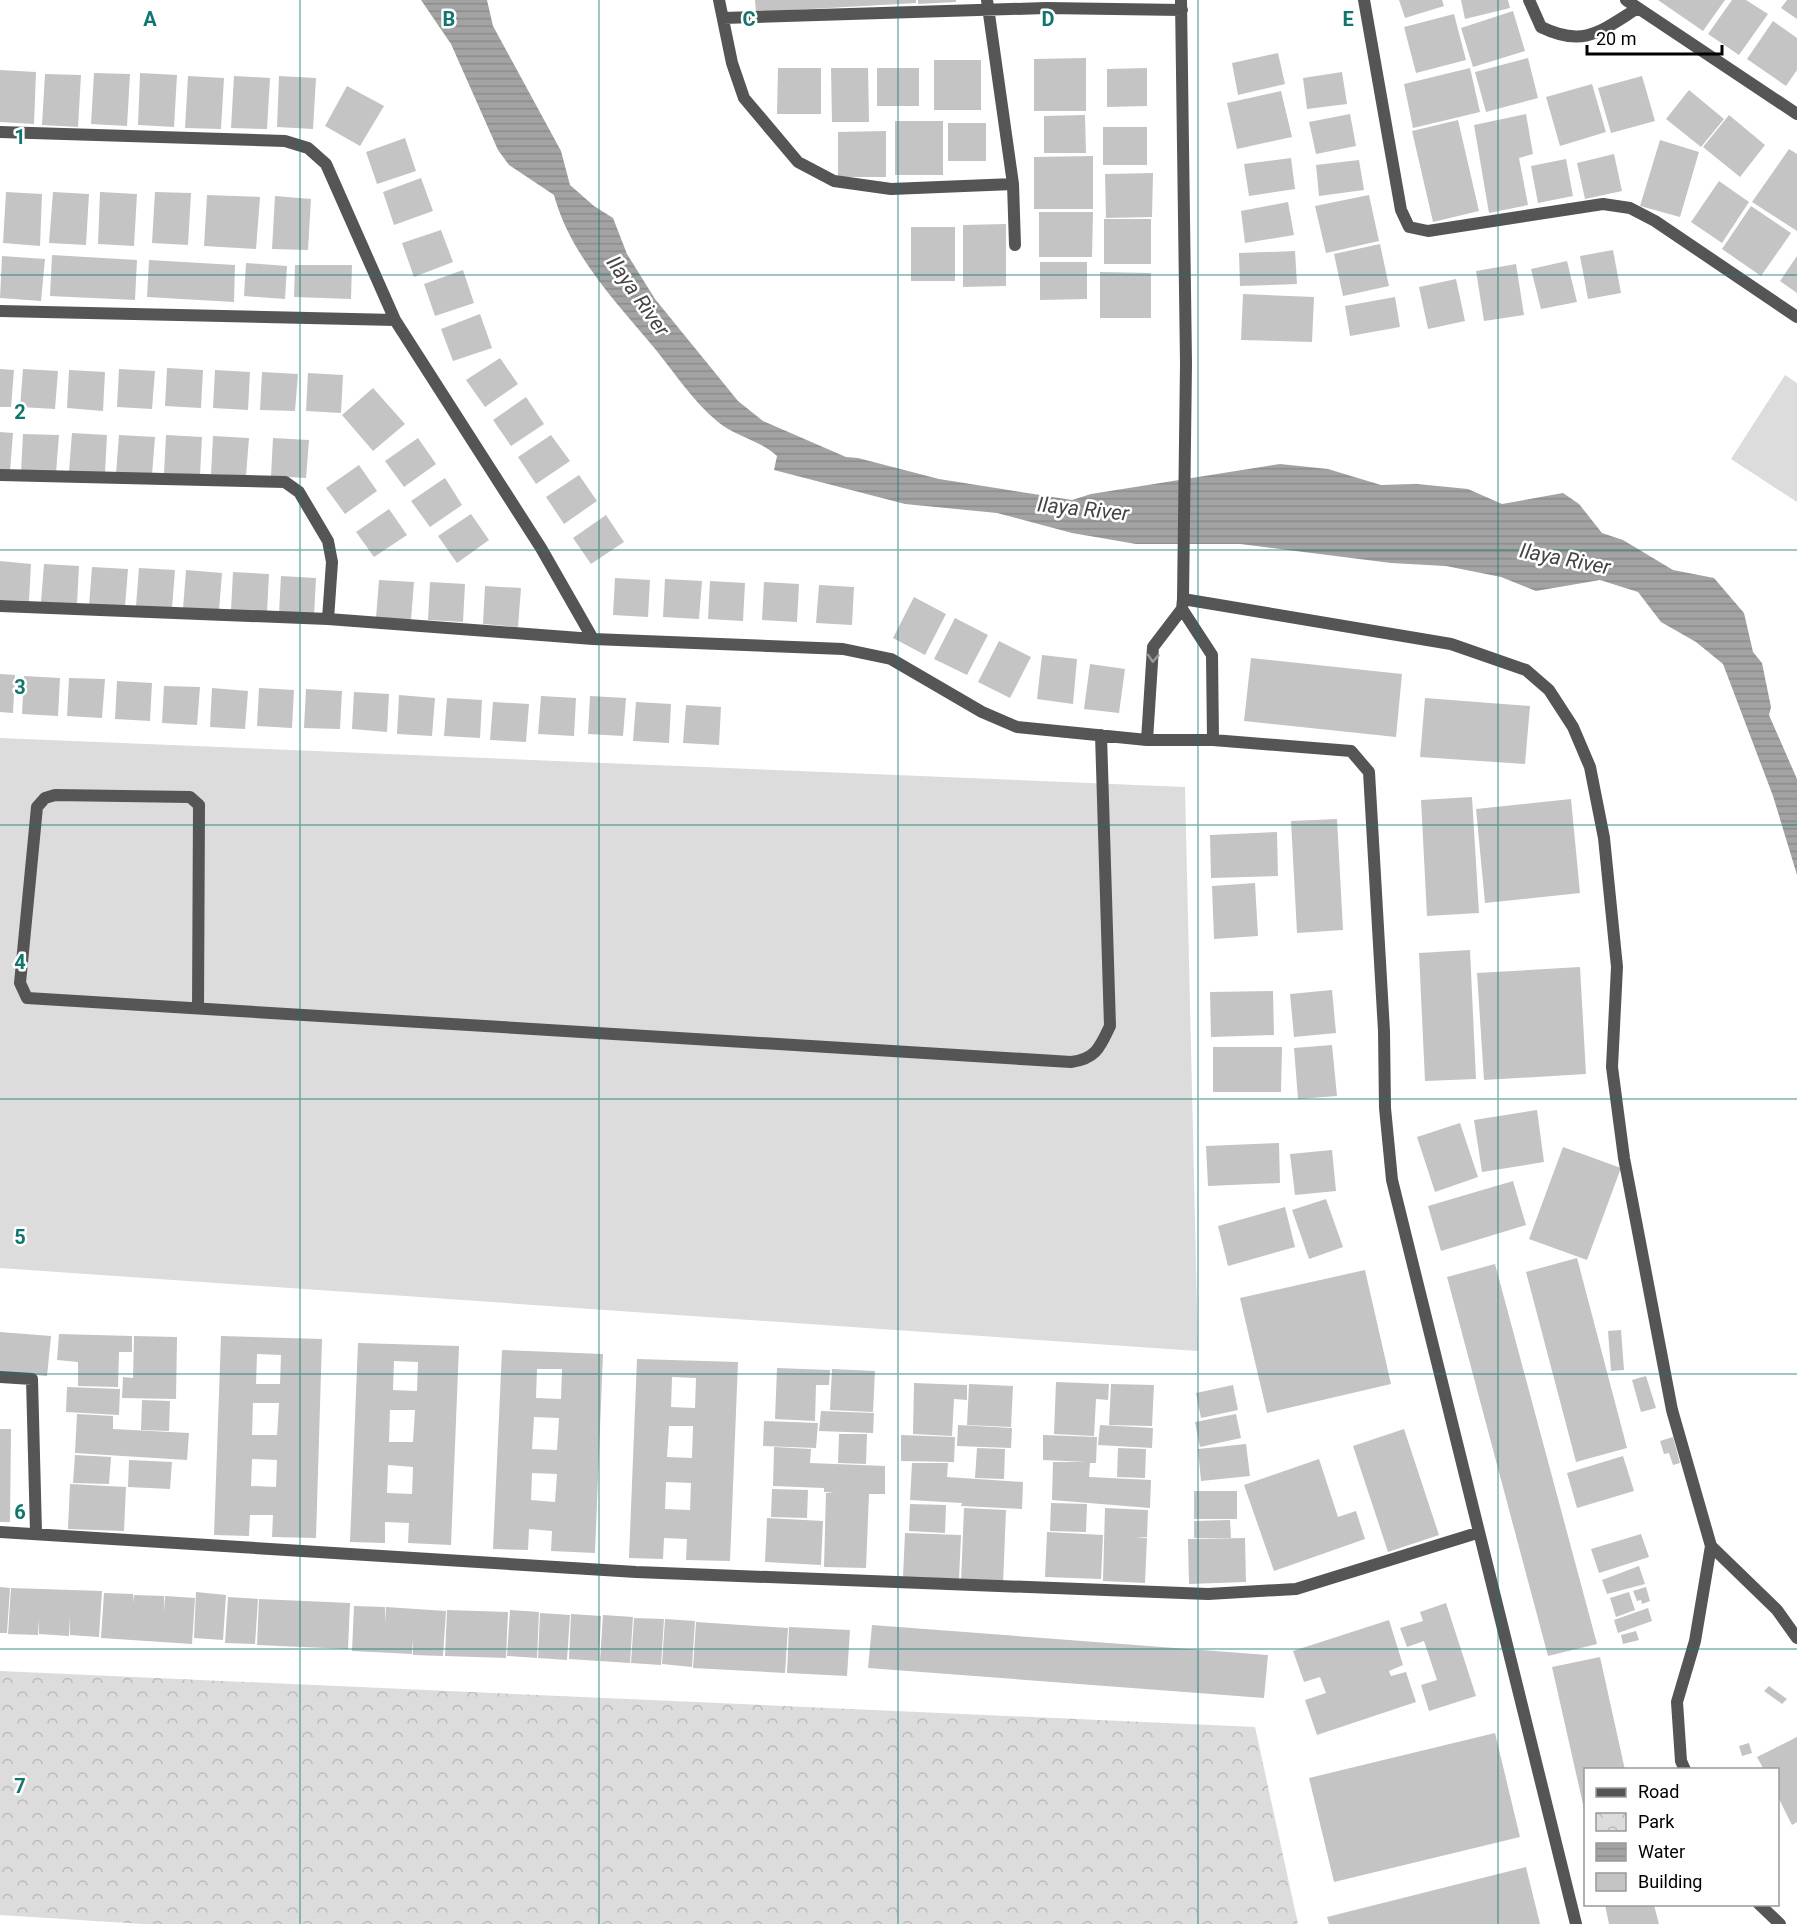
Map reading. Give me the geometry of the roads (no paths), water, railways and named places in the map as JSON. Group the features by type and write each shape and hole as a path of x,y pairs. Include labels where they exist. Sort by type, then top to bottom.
{"street":[{"path":"719,0 732,63 744,98 798,162 834,181 891,189 1013,184"},
{"path":"1364,0 1401,210 1409,227 1428,231 1603,204 1630,208 1655,221 1797,317"},
{"path":"1529,0 1541,27 1561,37 1587,37 1638,8"},
{"path":"1626,0 1797,114"},
{"path":"723,18 988,5 1181,5 1186,363 1183,604 1212,655 1214,740"},
{"path":"988,5 1013,184 1015,245"},
{"path":"0,132 285,141 308,148 326,164 395,320 541,548 593,639"},
{"path":"0,311 395,320"},
{"path":"0,474 285,482 299,492 328,541 332,561 328,620"},
{"path":"1147,740 1153,648 1183,604"},
{"path":"1183,604 1451,644 1526,670 1549,690 1574,727 1590,767 1604,838 1617,968 1612,1067 1624,1158 1672,1410 1711,1546 1695,1641 1677,1702 1681,1761 1684,1768"},
{"path":"0,606 328,620 593,639 843,649 891,659 982,712 1017,727 1147,740 1214,740 1351,751 1369,772 1384,1031 1385,1107 1392,1180 1477,1533 1576,1924"},
{"path":"198,1008 199,804 190,797 55,795 45,798 37,807 20,983 27,998 1071,1062 1088,1060 1101,1045 1110,1026 1101,735"},
{"path":"0,1377 32,1379 36,1532"},
{"path":"0,1532 36,1532 636,1572 1208,1594 1296,1589 1477,1533"},
{"path":"1711,1546 1777,1610 1797,1638"},
{"path":"1760,1906 1780,1924"}],"water":[{"name":"Ilaya River","path":"421,0 487,0 493,26 561,151 570,185 594,206 613,218 627,254 655,299 738,401 763,421 846,457 939,479 1072,500 1091,494 1280,464 1328,469 1381,485 1417,484 1468,489 1502,504 1563,493 1579,504 1602,533 1623,540 1673,570 1714,578 1744,613 1753,652 1762,663 1771,707 1769,715 1797,779 1797,875 1773,796 1723,664 1696,642 1661,622 1638,592 1600,580 1536,591 1501,577 1446,566 1391,563 1240,544 1136,544 1072,533 997,513 905,504 774,470 777,456 763,446 725,427 709,414 611,296 571,238 554,195 509,165 498,150 451,44"}]}
